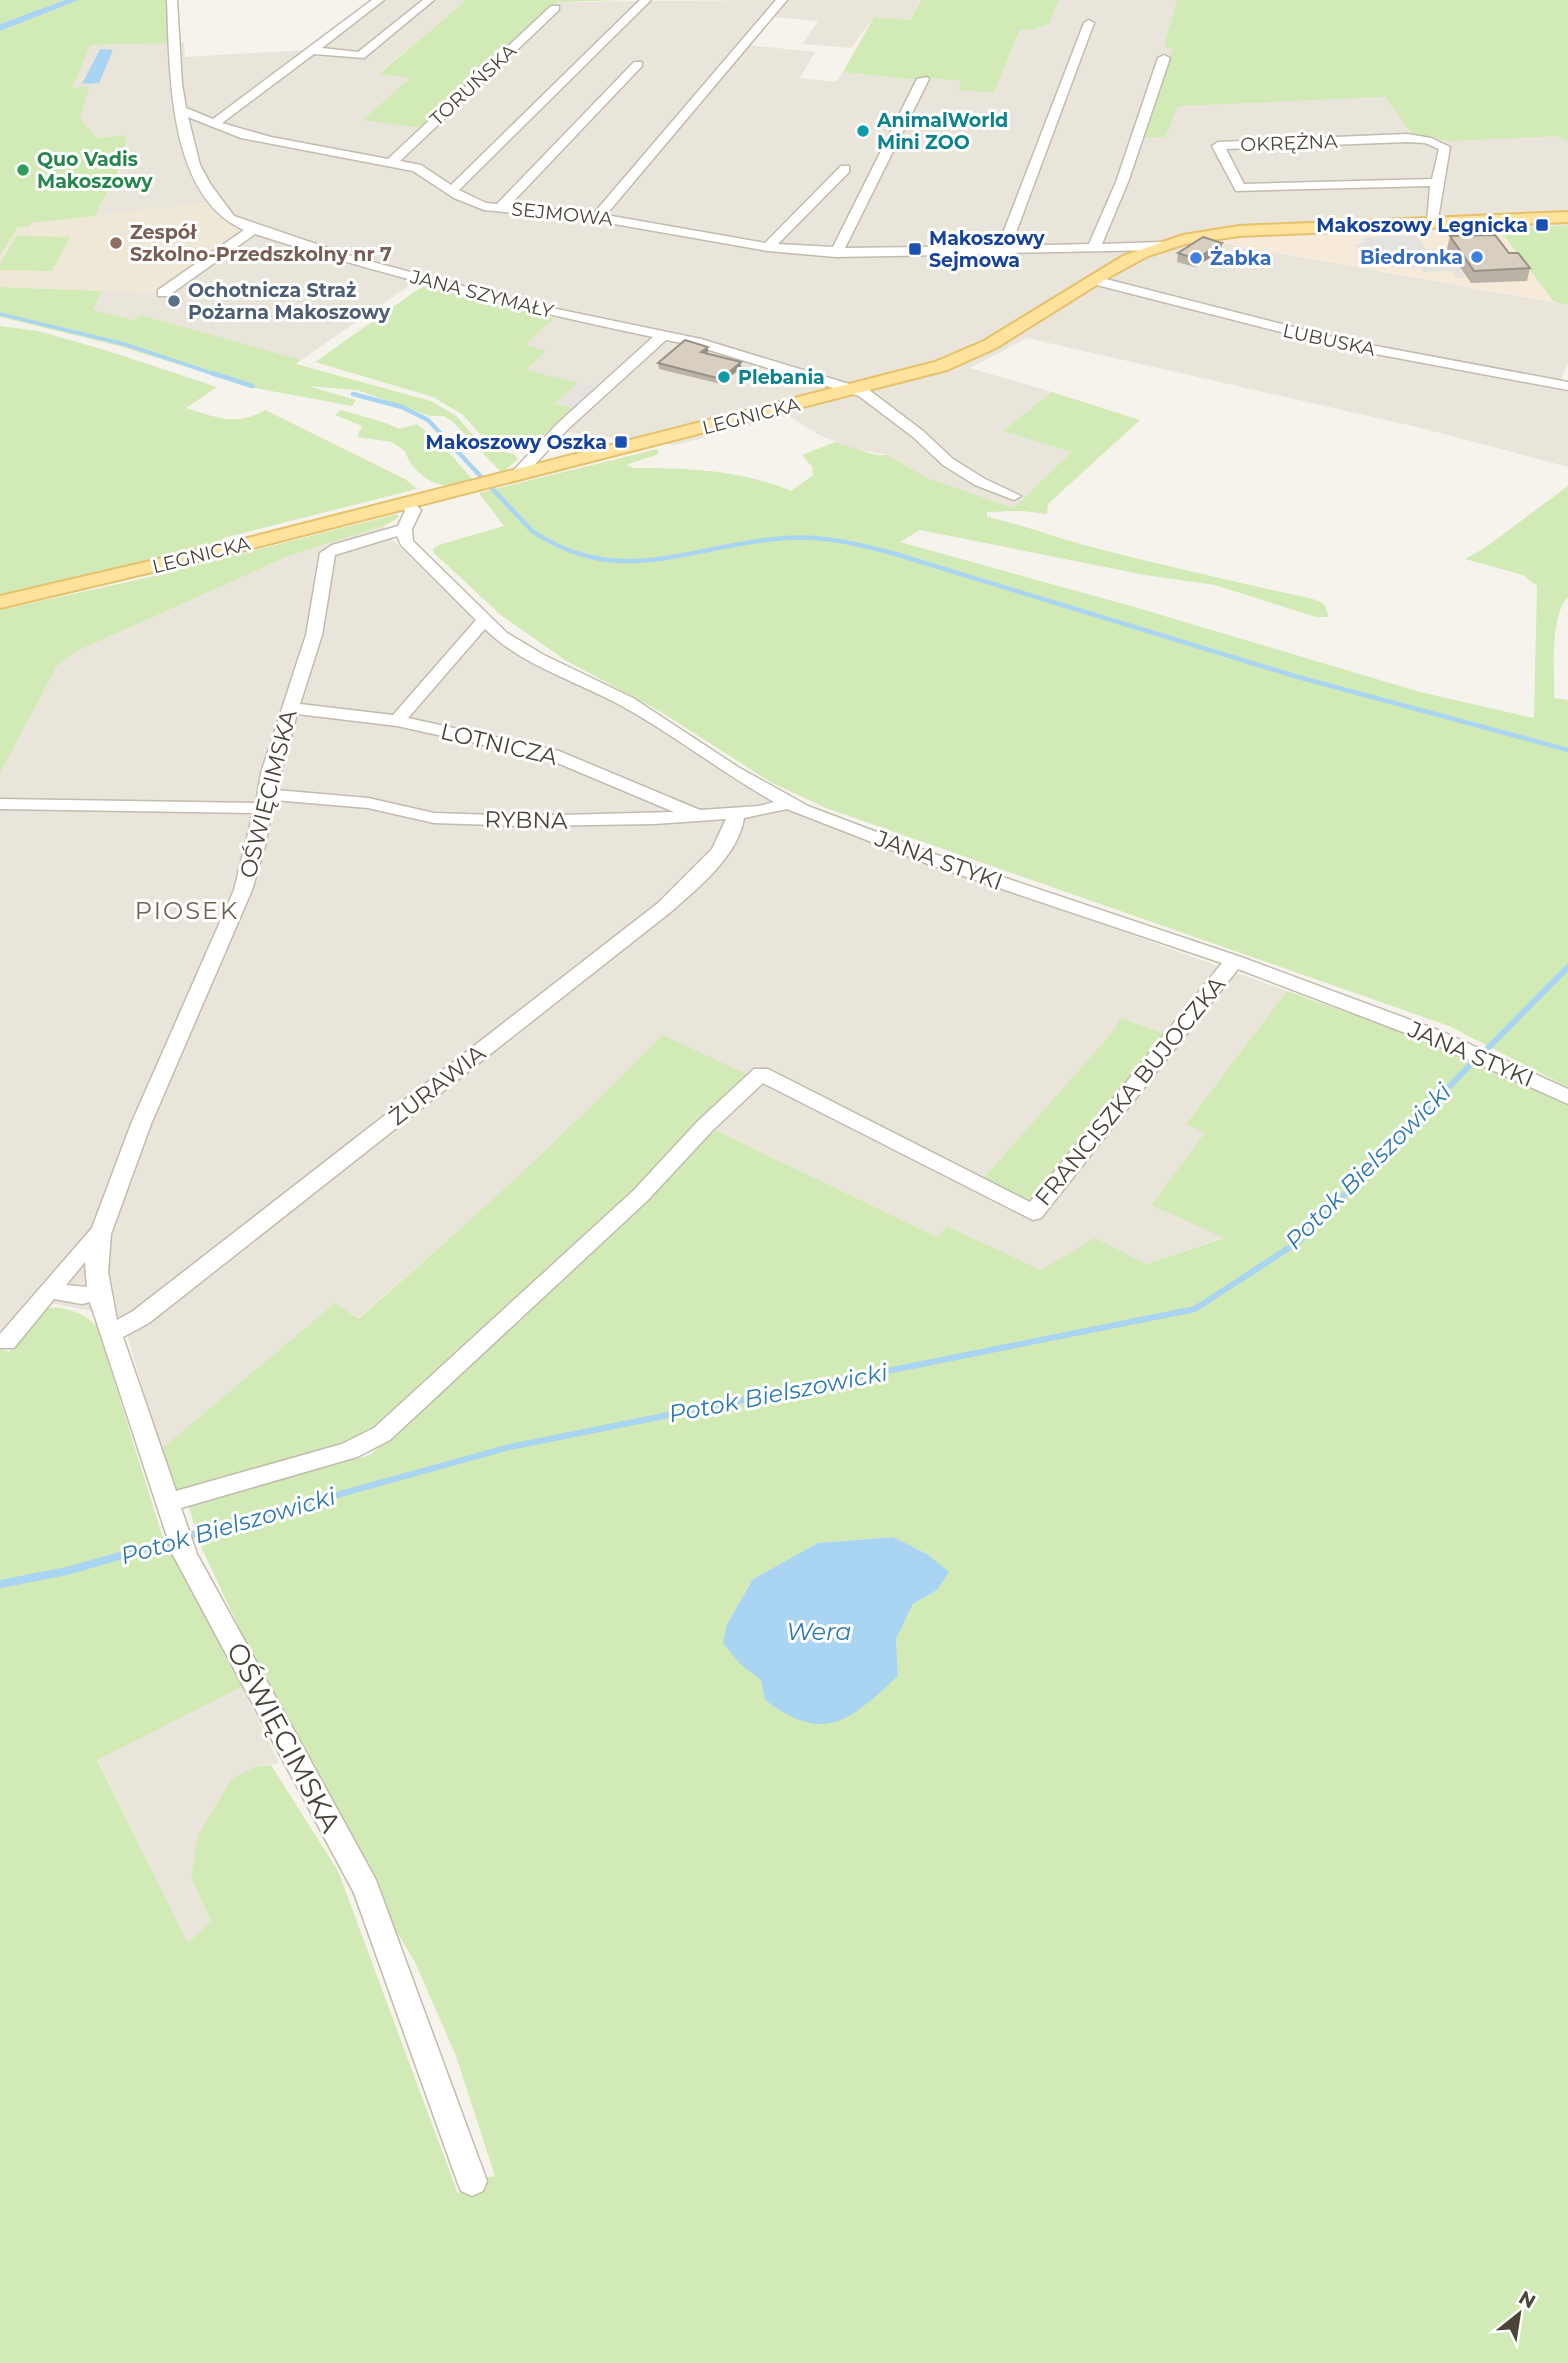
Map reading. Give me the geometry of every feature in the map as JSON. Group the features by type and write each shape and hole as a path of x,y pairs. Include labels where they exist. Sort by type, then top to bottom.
{"main road":[{"name":"LEGNICKA","path":"0,602 227,549 941,366 970,356 1128,260 1161,246 1205,235 1239,231 1568,217"}],"street":[{"path":"172,0 176,84 183,111"},
{"path":"213,124 379,0"},
{"path":"312,50 360,57 429,0"},
{"path":"451,191 646,0"},
{"path":"597,216 782,0"},
{"name":"TORUŃSKA","path":"391,163 555,8"},
{"path":"1002,252 1036,159 1057,114 1089,23"},
{"path":"1093,249 1122,182 1164,58"},
{"path":"500,208 638,64"},
{"path":"836,253 923,79"},
{"name":"SEJMOWA","path":"183,111 241,134 296,147 391,163 427,173 469,201 500,208 597,216 768,247 836,253 1002,252 1161,246"},
{"name":"JANA SZYMAŁY","path":"183,111 186,140 194,165 205,186 230,219 349,260 522,306 664,334 746,355 864,393 918,434 948,462 979,482 1014,496"},
{"name":"OKRĘŻNA","path":"1433,222 1431,216 1439,182 1445,151 1441,144 1406,138 1218,146 1240,188 1439,182"},
{"path":"768,247 845,169"},
{"path":"427,173 465,177"},
{"path":"163,293 253,229"},
{"name":"SEJMOWA","path":"1070,250 1096,257 1104,264 1099,277"},
{"name":"LUBUSKA","path":"1099,277 1344,344 1568,386"},
{"path":"511,477 664,334"},
{"path":"404,529 413,510 406,503"},
{"name":"JANA STYKI","path":"404,529 404,539 410,547 501,636 538,658 627,702 732,771 788,803 934,860 1234,961 1436,1037 1568,1097"},
{"name":"OŚWIĘCIMSKA","path":"404,529 328,553 314,635 264,801 250,869 234,915 141,1124 106,1216 97,1248 99,1293 185,1555 366,1889 472,2181"},
{"path":"397,721 484,621"},
{"name":"LOTNICZA","path":"290,708 397,721 562,758 697,816"},
{"name":"RYBNA","path":"0,804 264,801 368,803 442,818 606,821 736,813 771,809 788,803"},
{"name":"ŻURAWIA","path":"111,1334 141,1317 665,906 714,858 735,825 736,813"},
{"name":"FRANCISZKA BUJOCZKA","path":"167,1503 349,1451 382,1434 642,1195 712,1118 761,1074 1033,1213 1234,961"},
{"name":"OŚWIĘCIMSKA","path":"6,1342 89,1245 106,1216"},
{"path":"51,1291 82,1296 99,1293"}],"shaded area":[{"path":"373,0 466,0 379,73 410,78 422,128 557,2 776,0 738,44 815,52 800,78 836,82 843,72 916,80 917,77 962,81 959,89 994,93 1021,29 1032,30 1049,24 1059,0 1177,0 1164,44 1174,49 1153,106 1385,97 1412,134 1556,136 1568,141 1568,226 1259,236 1217,242 1568,305 1568,364 1561,379 1568,381 1568,467 1421,428 1027,338 970,368 1052,392 1004,431 1071,452 1014,508 927,478 888,455 850,448 819,435 789,416 675,445 565,432 611,391 525,371 545,351 524,346 554,317 413,283 301,360 141,315 133,320 92,310 102,291 156,293 220,218 207,203 95,216 120,170 127,147 127,135 97,138 80,120 72,88 91,45 184,42 185,57 305,50"},
{"path":"787,0 920,0 910,20 874,17 851,48 802,44 818,21 773,17"},
{"name":"Zespół Szkolno-Przedszkolny nr 7","path":"207,203 220,218 242,230 156,293 0,287 0,256 20,224"},
{"path":"1498,228 1554,302 1213,241 1259,236"},
{"path":"1416,235 1426,249 1445,248 1465,278 1457,278 1452,271 1423,272 1420,268 1390,267 1386,262 1367,262 1355,244 1363,243 1363,237"},
{"path":"578,383 597,387 574,408 554,404"},
{"path":"384,526 393,540 491,636 611,698 726,773 796,814 1287,991 1186,1124 1206,1133 1151,1205 1225,1237 1146,1264 1095,1239 1041,1270 947,1226 937,1237 715,1130 762,1082 662,1036 585,1115 487,1206 357,1319 334,1304 160,1450 122,1317 29,1299 0,1332 0,773 57,666 75,652 291,555"},
{"path":"242,1687 279,1763 257,1766 191,1878 211,1922 188,1943 97,1759"}],"green space":[{"path":"0,0 65,0 0,24"},
{"path":"79,0 168,0 171,43 91,45 72,88 90,86 80,119 97,138 127,135 116,177 95,216 30,223 29,227 18,227 0,256 0,31"},
{"path":"466,0 625,0 557,2 422,128 363,120 410,78 379,74"},
{"path":"921,0 1059,0 1049,24 1032,30 1020,30 994,93 959,90 961,81 918,77 916,80 843,72 874,17 910,20"},
{"path":"1177,0 1568,0 1568,141 1556,136 1448,141 1412,134 1385,97 1178,106 1165,137 1143,138 1173,49 1164,45"},
{"path":"1568,226 1568,305 1554,302 1498,228"},
{"path":"16,236 70,237 52,271 0,270 0,264"},
{"path":"423,286 554,318 525,345 546,351 526,370 578,383 554,404 574,408 524,452 490,445 462,414 433,397 315,362"},
{"path":"0,287 102,291 93,310 133,320 141,315 301,360 296,364 431,401 456,416 484,447 513,454 518,459 502,473 444,416 430,416 357,390 308,386 356,400 352,406 255,388 119,346 0,317"},
{"path":"0,326 38,331 217,387 186,408 225,419 244,418 265,410 405,479 417,489 223,538 226,543 0,595"},
{"path":"1052,392 1140,420 1048,504 1047,514 1022,511 987,512 987,517 1072,542 1313,599 1324,604 1329,617 1316,617 1215,585 1145,575 920,530 900,542 1131,606 1420,692 1534,718 1537,586 1523,575 1465,559 1486,547 1568,486 1568,597 1562,606 1555,631 1554,698 1568,700 1568,1087 1449,1026 826,808 772,783 661,712 565,660 502,616 433,552 434,548 442,544 504,526 479,493 657,449 659,454 626,465 635,468 734,474 791,491 813,475 812,467 802,455 835,442 876,455 888,455 927,478 1014,508 1071,452 1003,431"},
{"path":"341,410 399,429 417,424 443,446 474,481 444,486 429,480 411,464 405,451 392,442 357,437 362,426 335,415"},
{"path":"397,514 399,517 384,526 291,555 75,652 57,666 0,773 0,610 150,577"},
{"path":"1287,991 1449,1049 1568,1105 1568,2363 0,2363 0,1349 9,1352 44,1310 50,1308 72,1311 97,1326 162,1535 242,1687 97,1760 188,1943 211,1921 191,1878 198,1835 232,1779 257,1766 271,1765 338,1871 458,2194 472,2181 495,2176 456,2056 415,1962 336,1832 202,1549 188,1504 370,1455 435,1399 715,1130 937,1237 947,1226 1041,1270 1095,1238 1146,1264 1224,1238 1151,1205 1205,1133 1186,1124","holes":["892,1537 927,1554 937,1590 913,1604 896,1639 898,1676 765,1700 761,1680 727,1624 753,1579 818,1543"]},
{"path":"1121,1018 1167,1035 1036,1200 1021,1201 982,1180 1111,1034"},
{"path":"662,1035 751,1076 567,1256 364,1440 180,1493 175,1491 160,1450 335,1303 358,1319 513,1181"}],"water":[{"path":"65,0 79,0 0,31 0,24"},
{"path":"100,49 113,50 99,83 82,84"},
{"name":"Wera","path":"893,1537 927,1554 949,1572 937,1590 913,1604 896,1639 898,1676 851,1715 821,1724 805,1722 786,1714 765,1700 761,1680 740,1664 723,1643 727,1624 753,1579 818,1543"}],"building":[{"path":"1495,235 1509,253 1518,253 1530,268 1474,271 1450,236"},
{"path":"1203,237 1222,243 1196,259 1178,253"},
{"path":"685,340 708,347 701,352 741,362 721,379 658,363"}],"waterway":[{"path":"0,314 124,344 217,375"},
{"path":"212,373 252,386"},
{"path":"353,394 402,407 428,420 532,531 565,549 596,558 627,561 657,559 786,538 826,539 853,544 892,553 1298,677 1568,750"},
{"name":"Potok Bielszowicki","path":"1487,1049 1568,967"},
{"name":"Potok Bielszowicki","path":"272,1513 510,1447 1195,1309 1301,1240 1475,1060"},
{"name":"Potok Bielszowicki","path":"185,1537 278,1511"},
{"name":"Potok Bielszowicki","path":"0,1584 67,1571 175,1540"}],"place":[{"name":"AnimalWorld Mini ZOO","path":"863,131"},
{"name":"Quo Vadis Makoszowy","path":"23,170"},
{"name":"Makoszowy Legnicka","path":"1542,225"},
{"name":"Zespół Szkolno-Przedszkolny nr 7","path":"116,243"},
{"name":"Makoszowy Sejmowa","path":"915,249"},
{"name":"Biedronka","path":"1477,257"},
{"name":"Żabka","path":"1196,258"},
{"name":"Ochotnicza Straż Pożarna Makoszowy","path":"174,301"},
{"name":"Plebania","path":"724,377"},
{"name":"Makoszowy Oszka","path":"621,442"}],"district":[{"name":"PIOSEK","path":"187,910"}]}
